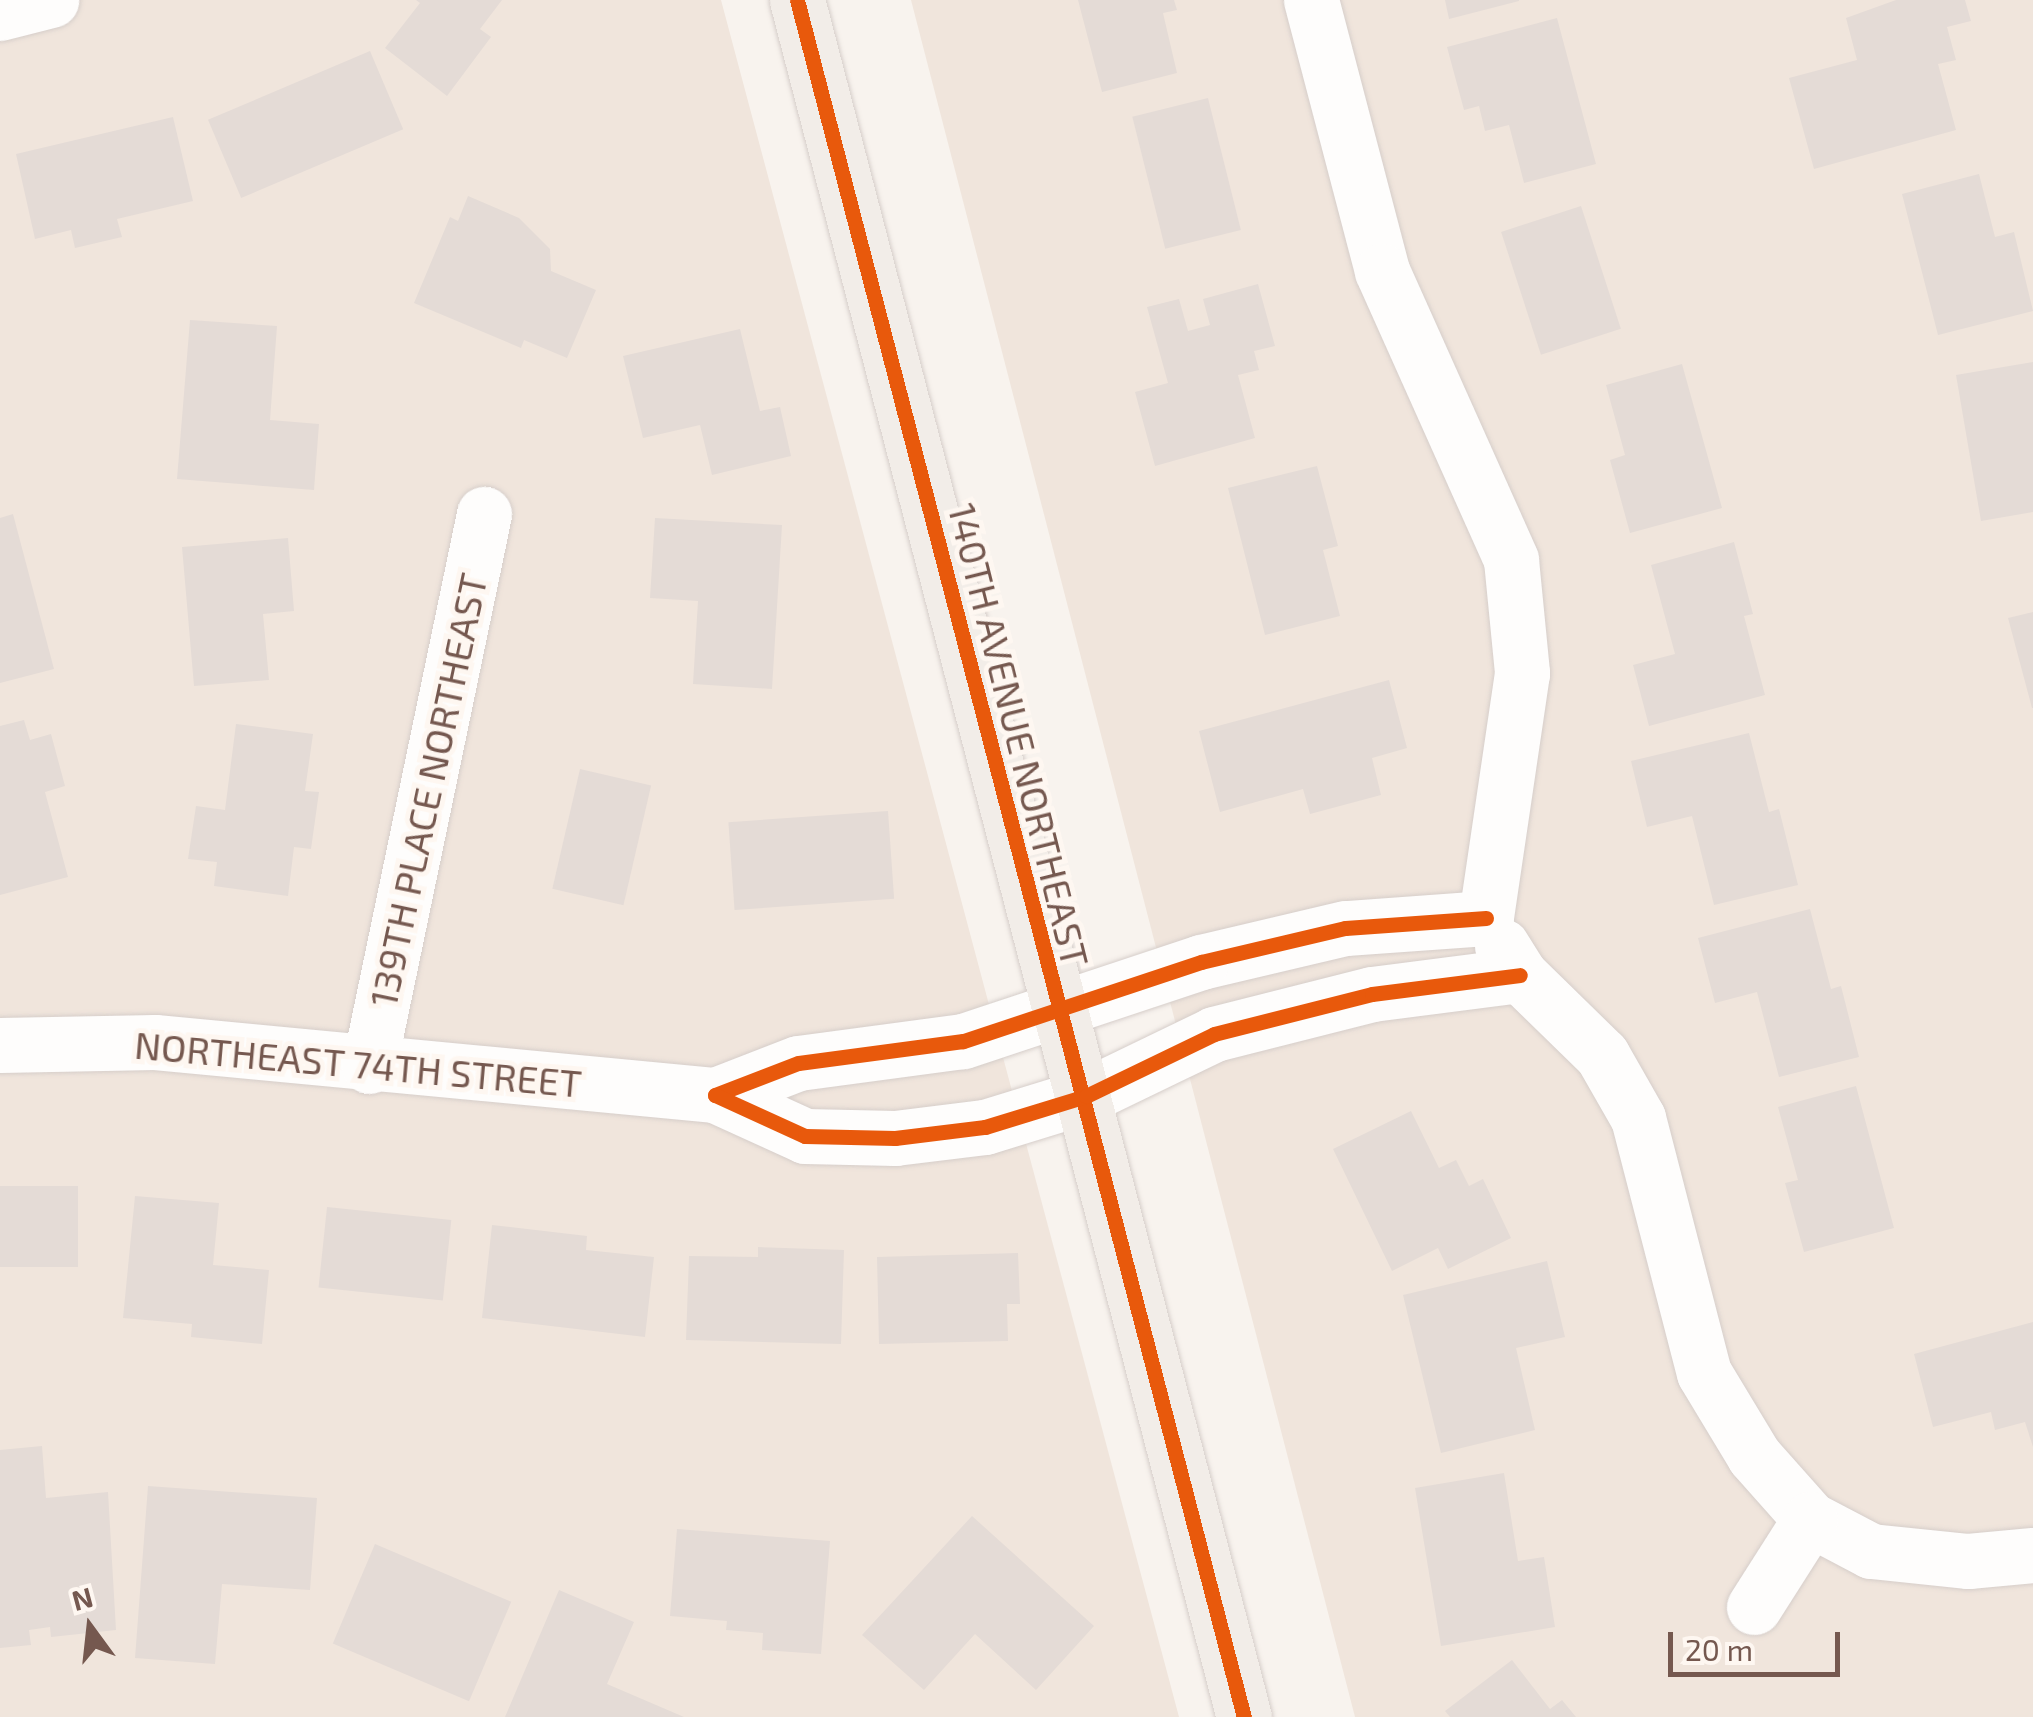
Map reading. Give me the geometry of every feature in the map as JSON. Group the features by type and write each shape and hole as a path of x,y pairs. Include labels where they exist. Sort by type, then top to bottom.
{"main road":[{"name":"140TH AVENUE NORTHEAST","path":"797,0 1056,1007 1086,1096 1244,1717"}],"street":[{"path":"0,13 51,0"},
{"path":"1311,0 1382,271 1511,560 1522,673 1486,918 1520,975 1602,1055 1638,1118 1704,1373 1754,1456 1810,1519 1870,1551 1968,1562 2033,1555"},
{"name":"139TH PLACE NORTHEAST","path":"369,1066 484,514"},
{"name":"NORTHEAST 74TH STREET","path":"715,1095 798,1063 963,1041 1201,962 1345,928 1486,918"},
{"name":"NORTHEAST 74TH STREET","path":"0,1045 154,1042 369,1066 715,1095 805,1136 895,1138 984,1127 1086,1096 1214,1034 1372,994 1520,975"},
{"path":"1754,1607 1810,1519"}],"shaded area":[{"path":"0,0 721,0 1179,1717 0,1717"},
{"path":"911,0 2033,0 2033,1717 1355,1717"}],"building":[{"path":"416,0 502,0 480,29 491,37 447,96 385,48 420,3"},
{"path":"1078,0 1174,0 1177,10 1163,13 1177,73 1102,92"},
{"path":"1445,0 1519,0 1519,1 1449,19"},
{"path":"1896,0 1965,0 1971,21 1947,27 1956,60 1938,64 1956,130 1814,169 1789,78 1857,60 1846,18"},
{"path":"1557,18 1596,164 1524,183 1509,125 1485,131 1479,106 1464,110 1447,47"},
{"path":"370,51 403,129 241,198 208,120"},
{"path":"1208,98 1241,230 1165,249 1132,117"},
{"path":"173,117 193,201 117,219 122,237 75,248 71,230 35,239 16,154"},
{"path":"1979,174 1995,237 2014,232 2033,311 1938,335 1902,194"},
{"path":"468,196 519,218 550,249 551,271 596,290 567,358 524,340 521,348 414,303 450,217 458,221"},
{"path":"1581,206 1621,329 1541,355 1501,232"},
{"path":"1258,284 1275,346 1254,351 1259,370 1238,375 1255,438 1155,466 1135,392 1168,383 1147,307 1179,299 1188,331 1210,325 1203,299"},
{"path":"190,320 277,326 270,420 319,424 314,490 177,479"},
{"path":"740,329 760,411 780,407 791,456 712,475 700,425 643,438 623,356"},
{"path":"2033,362 2033,512 1981,521 1956,375"},
{"path":"1682,364 1722,508 1630,533 1610,460 1625,455 1606,385"},
{"path":"1317,466 1338,546 1323,550 1340,616 1265,635 1228,488"},
{"path":"13,514 54,669 0,683 0,518"},
{"path":"655,518 782,525 772,689 693,684 698,601 650,598"},
{"path":"288,538 294,611 263,614 269,680 194,686 182,547"},
{"path":"1734,542 1753,614 1744,616 1765,695 1649,726 1633,665 1675,654 1651,565"},
{"path":"2033,612 2033,708 2032,708 2008,618"},
{"path":"1389,680 1407,748 1372,758 1381,795 1310,814 1303,789 1220,812 1199,731"},
{"path":"24,720 30,740 51,734 65,786 45,792 68,877 0,895 0,726"},
{"path":"236,724 313,734 305,791 319,792 311,849 294,847 288,896 214,886 217,862 188,859 196,806 225,810"},
{"path":"1749,733 1769,812 1779,809 1798,885 1714,905 1692,816 1647,827 1631,761"},
{"path":"580,769 651,785 623,905 552,889"},
{"path":"888,811 894,899 735,910 728,822"},
{"path":"1810,909 1831,989 1841,986 1859,1057 1779,1077 1757,992 1715,1003 1698,938"},
{"path":"1856,1086 1894,1228 1804,1252 1785,1183 1798,1180 1778,1107"},
{"path":"1411,1111 1439,1168 1456,1160 1469,1186 1483,1179 1511,1238 1448,1269 1438,1248 1392,1271 1333,1149"},
{"path":"0,1186 78,1186 78,1267 0,1267"},
{"path":"135,1196 219,1203 213,1265 269,1270 262,1344 191,1337 192,1324 123,1318"},
{"path":"327,1207 451,1220 443,1301 319,1288"},
{"path":"492,1225 587,1236 586,1250 654,1257 645,1337 482,1318"},
{"path":"758,1247 844,1250 841,1344 686,1340 689,1256 758,1257"},
{"path":"1018,1253 1020,1304 1007,1304 1008,1341 879,1344 877,1257"},
{"path":"1547,1261 1565,1337 1516,1348 1535,1430 1441,1453 1403,1295"},
{"path":"2033,1322 2033,1447 2025,1422 1995,1430 1991,1412 1933,1427 1914,1354"},
{"path":"42,1446 46,1498 108,1492 116,1630 51,1637 50,1627 29,1630 31,1645 0,1648 0,1450"},
{"path":"1504,1473 1518,1561 1544,1557 1555,1627 1441,1646 1415,1488"},
{"path":"148,1486 317,1498 310,1590 222,1584 215,1664 135,1658"},
{"path":"972,1516 1094,1626 1036,1690 975,1634 924,1690 862,1635"},
{"path":"677,1529 830,1541 821,1654 762,1650 763,1633 726,1630 727,1621 670,1616"},
{"path":"375,1544 511,1602 469,1701 333,1643"},
{"path":"559,1590 634,1622 607,1684 684,1717 505,1717"},
{"path":"1512,1660 1550,1709 1562,1700 1576,1717 1450,1717 1445,1711"}],"cycle path":[{"path":"797,0 1244,1717"},
{"path":"1486,918 1345,928 1201,962 963,1041 798,1063 715,1095 805,1136 895,1138 985,1127 1086,1096 1214,1034 1372,994 1520,975"}]}
